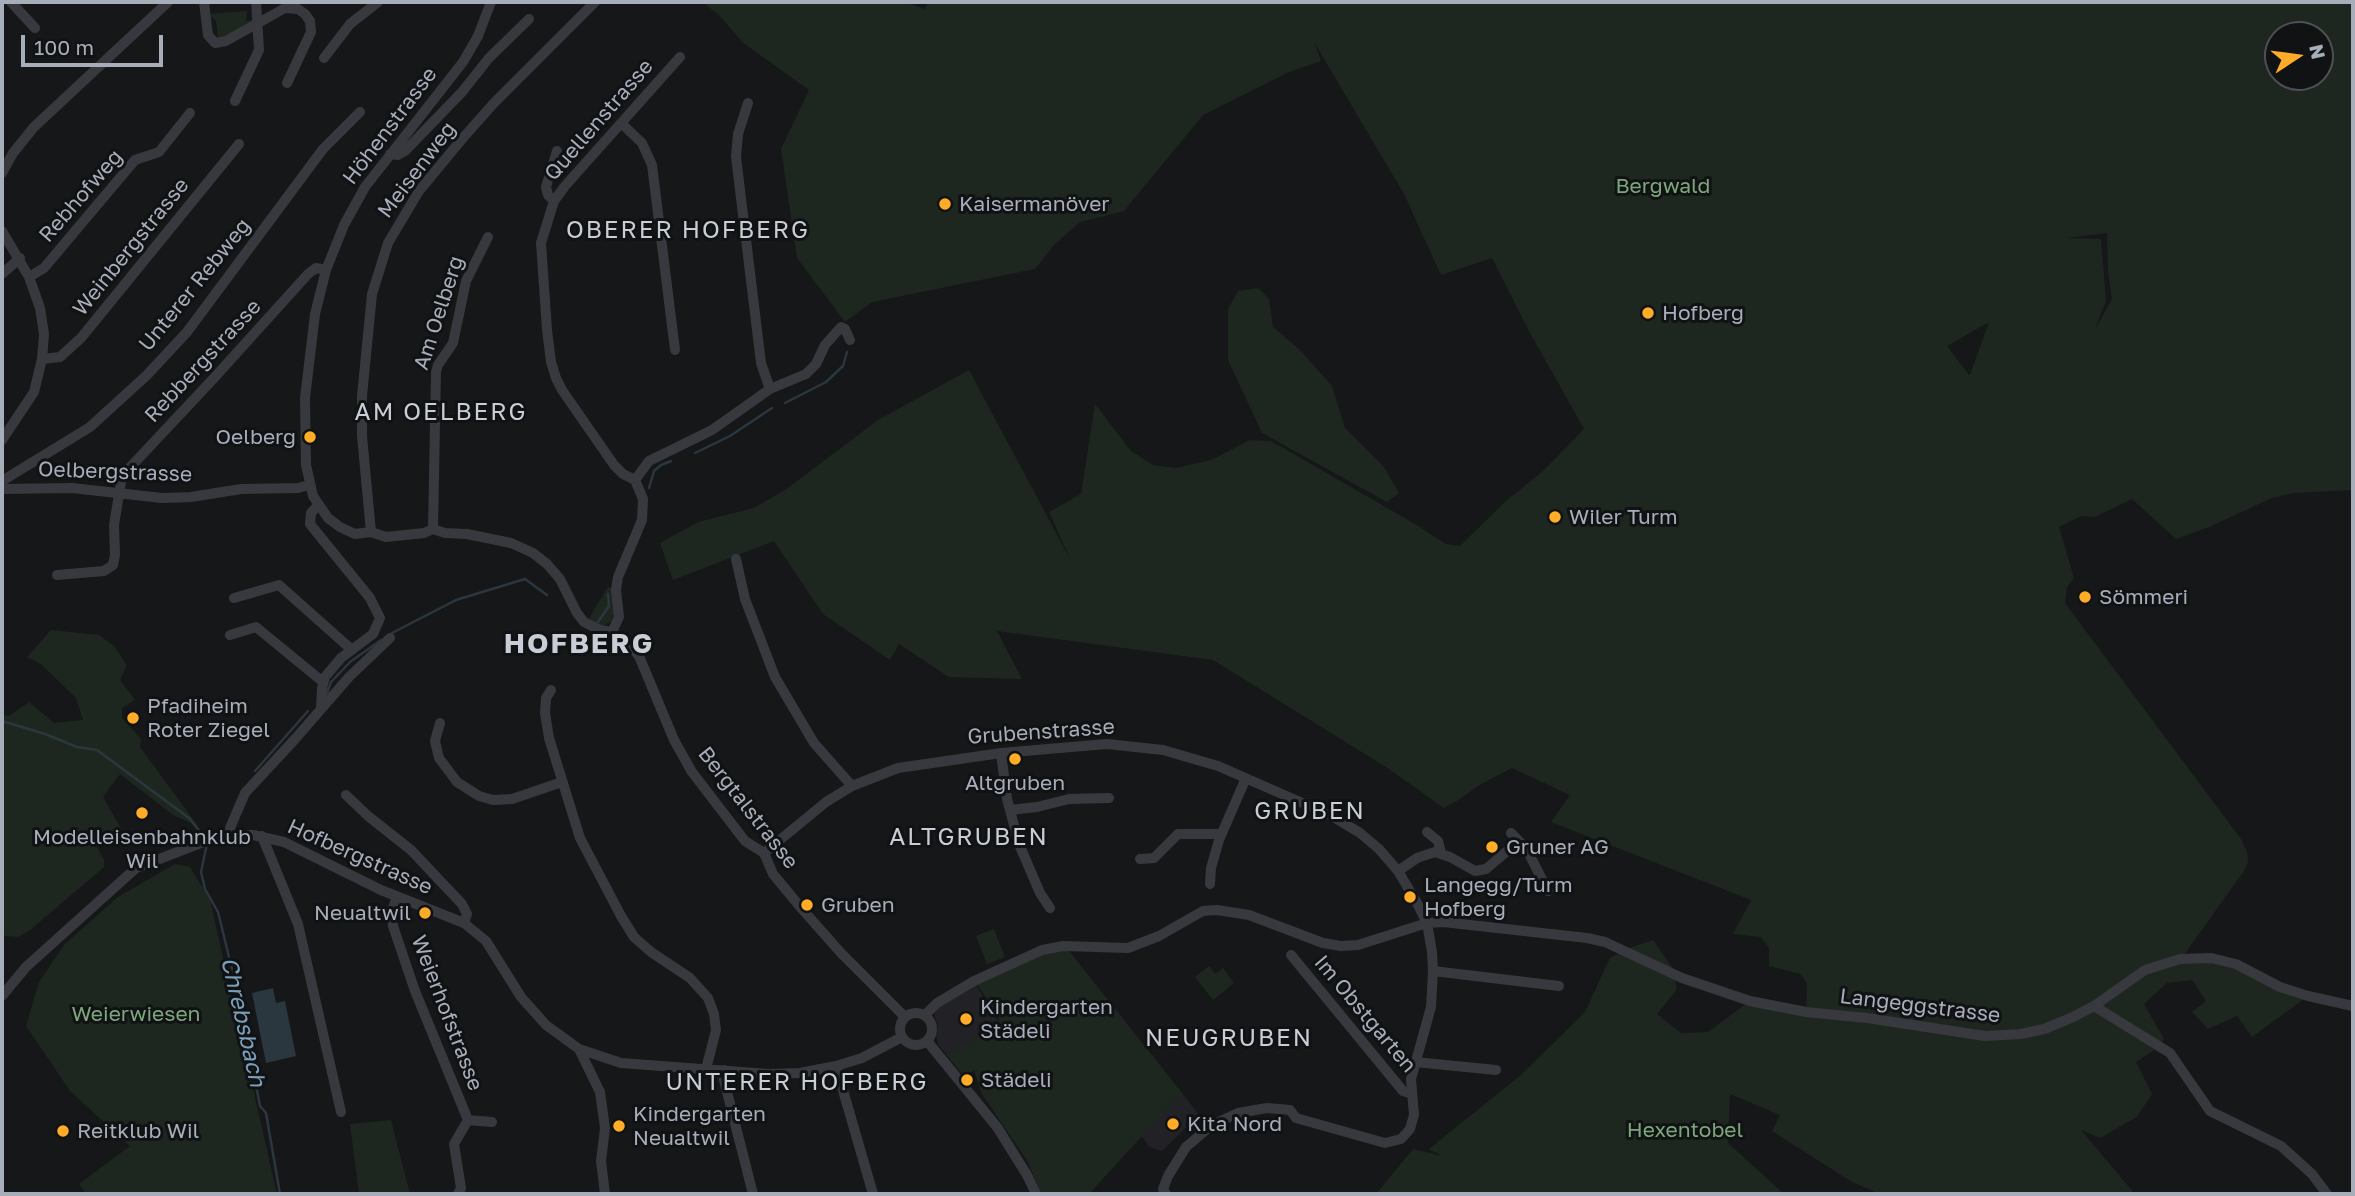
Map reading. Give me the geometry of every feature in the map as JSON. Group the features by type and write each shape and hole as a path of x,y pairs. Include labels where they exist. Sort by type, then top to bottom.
{"street":[{"path":"11,2 35,28"},
{"path":"2,173 13,153 34,127 168,2"},
{"path":"204,2 208,35 215,43 226,41 257,22 290,7 298,9 310,21 312,32 287,83"},
{"path":"235,101 258,54 256,2"},
{"path":"324,58 350,24 377,2"},
{"name":"Höhenstrasse","path":"309,485 305,447 307,364 326,270 357,200 463,62 474,44 491,2"},
{"name":"Meisenweg","path":"371,532 362,436 362,396 372,294 388,243 419,191 462,139 595,2"},
{"path":"390,154 398,155 405,151 462,92 488,58 529,19"},
{"name":"Quellenstrasse","path":"635,480 614,465 562,390 551,362 541,243 554,201 680,57"},
{"path":"748,103 738,134 736,157 761,363 769,389"},
{"name":"Unterer Rebweg","path":"2,481 90,427 147,375 187,332 323,149 360,112"},
{"name":"Rebhofweg","path":"29,277 44,268 135,160 159,152 190,113"},
{"path":"621,123 642,143 652,165 676,350"},
{"name":"Weinbergstrasse","path":"43,359 60,357 81,338 239,144"},
{"path":"554,201 548,195 546,187 557,151"},
{"name":"Rebhofweg","path":"2,231 29,277 42,319 43,359 34,392 2,440"},
{"name":"Am Oelberg","path":"433,529 438,365 453,343 466,281 488,237"},
{"path":"2,274 20,258"},
{"name":"Rebbergstrasse","path":"118,492 122,476 308,274 316,268 326,270"},
{"path":"612,632 619,617 616,590 618,577 643,514 643,499 635,480 649,461 712,430 769,389 812,370 825,345 841,327 845,329 850,340"},
{"name":"Bergtalstrasse","path":"309,485 318,505 328,518 355,534 371,532 386,537 424,533 433,529 445,533 494,538 533,553 560,579 584,622 600,631 612,632 639,656 674,740 692,772 745,841 764,853 774,874 810,918 905,1017"},
{"name":"Oelbergstrasse","path":"2,489 72,488 162,498 191,497 241,488 298,488 309,485"},
{"path":"57,575 107,570 113,565 118,492"},
{"path":"318,505 311,513 310,524 320,540 370,598 379,615 379,625 373,634 336,663 323,682 321,709"},
{"path":"736,559 749,612 778,682 814,743 852,786"},
{"path":"234,598 279,585 352,650"},
{"path":"230,635 256,627 323,682"},
{"path":"230,835 230,828 245,793 349,677 390,638"},
{"path":"551,690 546,698 545,713 549,738 580,838 634,937 690,978 708,998 716,1030 706,1069"},
{"path":"440,723 435,741 439,758 457,782 479,796 493,800 512,799 562,782"},
{"name":"Grubenstrasse","path":"764,853 820,806 852,786 882,773 915,764 1087,744 1141,746 1182,754 1246,778 1340,820 1379,849 1398,871 1427,923"},
{"path":"1001,753 1010,810 1030,871 1050,908"},
{"path":"1210,884 1211,868 1221,834 1246,778"},
{"name":"Hofbergstrasse","path":"346,794 368,816 411,850 462,904 467,914 464,923"},
{"path":"1010,810 1069,799 1109,798"},
{"path":"1427,832 1438,841 1441,853"},
{"path":"1140,859 1154,858 1178,834 1221,834"},
{"name":"Hofbergstrasse","path":"2,996 26,967 127,874 147,862 206,841 230,835 262,836 295,847 397,897 464,923 486,941 521,997 561,1038 579,1049 621,1063 785,1074 836,1066 870,1054 902,1037"},
{"path":"262,836 298,925 341,1112"},
{"path":"1398,871 1426,854 1441,853 1475,871 1481,871 1492,865 1515,837 1526,848 1548,891"},
{"name":"Weierhofstrasse","path":"397,897 391,913 393,926 415,991 468,1120 492,1122"},
{"path":"925,1015 952,993 1026,956 1063,946 1128,948 1159,936 1203,911 1233,911 1249,915 1323,943 1341,946 1358,945 1427,923 1433,971 1428,1018 1411,1079 1414,1115 1412,1125 1404,1136 1391,1142 1380,1142 1296,1118 1290,1110 1267,1108 1238,1113 1212,1125 1186,1147 1168,1176 1163,1189 1166,1194"},
{"name":"Langeggstrasse","path":"1427,923 1443,922 1605,942 1682,978 1749,1001 1806,1012 1867,1018 1985,1036 2004,1036 2044,1029 2094,1006 2145,970 2180,959 2211,958 2236,964 2280,987 2353,1006"},
{"name":"Im Obstgarten","path":"1291,955 1403,1091 1412,1094"},
{"path":"1433,971 1559,986"},
{"path":"2094,1006 2170,1053 2210,1111 2281,1146 2306,1167 2327,1194"},
{"path":"914,1013 925,1015 933,1028 927,1041 914,1045 902,1037 901,1027 905,1017 914,1013"},
{"path":"927,1041 997,1126 1036,1194"},
{"path":"579,1049 600,1092 605,1128 601,1161 605,1194"},
{"path":"1415,1062 1496,1070"},
{"path":"836,1066 873,1194"},
{"path":"724,1070 724,1080 752,1194"},
{"path":"458,1194 461,1188 454,1144 468,1120"}],"shaded area":[{"name":"Kindergarten Städeli","path":"975,983 998,1021 997,1024 946,1054 939,1046 936,1036 938,1027 935,1009"},
{"path":"273,988 276,1003 285,1001 296,1056 266,1063 252,993"},
{"path":"1183,1094 1199,1115 1162,1151 1149,1147 1142,1136"}],"green space":[{"path":"702,2 905,2 925,9 928,2 2353,2 2353,490 2293,493 2272,498 2176,539 2132,499 2095,517 2081,516 2059,527 2074,578 2067,587 2065,603 2241,839 2247,852 2248,862 2244,871 2181,959 2211,958 2308,996 2252,1037 2237,1016 2208,1029 2192,1012 2206,1001 2192,980 2167,983 2144,1004 2164,1039 2159,1047 2136,1062 2152,1094 2137,1117 2100,1138 2081,1130 2135,1194 1881,1194 1852,1182 1772,1131 1780,1115 1730,1094 1728,1143 1784,1194 1376,1194 1413,1149 1442,1156 1429,1149 1521,1075 1585,1012 1610,958 1624,950 1653,940 1672,967 1677,989 1657,1014 1681,1033 1708,1032 1750,1001 1806,1011 1807,984 1801,974 1769,966 1769,948 1761,937 1733,934 1751,900 1551,822 1570,795 1512,768 1444,808 1386,767 1213,660 997,631 1022,679 949,677 899,644 890,660 823,614 774,541 673,580 660,543 698,522 754,508 785,490 878,420 969,370 1071,561 1049,512 1081,494 1095,404 1131,451 1153,465 1176,468 1211,460 1250,440 1271,441 1446,544 1460,546 1506,501 1543,471 1584,429 1492,258 1441,275 1404,194 1314,42 1321,61 1289,72 1203,115 1124,211 1080,222 1054,245 1035,269 872,302 845,322 797,258 781,149 809,90 742,42 719,15","holes":["2107,233 2112,299 2094,331 2106,301 2101,239 2067,238","1989,322 1970,375 1969,375 1947,346"]},
{"path":"247,11 246,21 252,20 249,24 230,36 218,37 216,21 208,14"},
{"path":"1258,288 1269,299 1273,327 1299,349 1332,386 1345,428 1384,467 1399,493 1387,502 1262,433 1228,360 1228,309 1238,291"},
{"path":"608,587 612,588 615,613 611,621 599,625 588,620"},
{"path":"51,630 99,635 114,646 127,665 120,680 135,700 122,708 122,718 141,739 140,747 198,826 173,815 120,774 103,797 123,832 97,847 104,860 104,867 29,931 18,937 6,936 2,935 2,715 9,716 29,702 54,723 83,720 76,698 41,664 27,657"},
{"name":"Weierwiesen","path":"175,864 190,867 210,900 277,1194 86,1194 79,1184 130,1146 70,1091 26,1026 39,982 65,944 118,897"},
{"path":"994,929 1005,957 987,964 976,936"},
{"path":"1065,949 1183,1094 1089,1194 1041,1194 1028,1162 982,1094 974,1070 965,1078 946,1054 993,1028 999,1019 976,982 1029,957"},
{"path":"1209,966 1215,974 1223,968 1234,983 1213,1000 1195,977"},
{"path":"391,1120 410,1194 359,1194 350,1124"}],"waterway":[{"path":"785,403 826,382 843,366 847,352"},
{"path":"695,453 730,436 772,408"},
{"path":"649,488 654,471 671,461"},
{"path":"392,633 456,600 525,579 547,595"},
{"path":"598,622 609,606 608,594"},
{"path":"327,693 331,682 350,662 381,640"},
{"path":"255,771 308,711"},
{"name":"Chrebsbach","path":"2,721 77,747 97,750 189,818 205,838"},
{"name":"Chrebsbach","path":"207,844 201,872 205,889 218,912 240,1002 260,1106 266,1113 280,1194"}],"place":[{"name":"Kaisermanöver","path":"945,204"},
{"name":"Hofberg","path":"1648,313"},
{"name":"Oelberg","path":"310,437"},
{"name":"Wiler Turm","path":"1555,517"},
{"name":"Sömmeri","path":"2085,597"},
{"name":"Pfadiheim Roter Ziegel","path":"133,718"},
{"name":"Altgruben","path":"1015,759"},
{"name":"Modelleisenbahnklub Wil","path":"142,813"},
{"name":"Gruner AG","path":"1492,847"},
{"name":"Langegg/Turm Hofberg","path":"1410,897"},
{"name":"Gruben","path":"807,905"},
{"name":"Neualtwil","path":"425,913"},
{"name":"Kindergarten Städeli","path":"966,1019"},
{"name":"Städeli","path":"967,1080"},
{"name":"Kita Nord","path":"1173,1124"},
{"name":"Kindergarten Neualtwil","path":"619,1126"},
{"name":"Reitklub Wil","path":"63,1131"}],"district":[{"name":"OBERER HOFBERG","path":"688,230"},
{"name":"AM OELBERG","path":"441,412"},
{"name":"HOFBERG","path":"579,644"},
{"name":"GRUBEN","path":"1310,811"},
{"name":"ALTGRUBEN","path":"969,837"},
{"name":"NEUGRUBEN","path":"1229,1038"},
{"name":"UNTERER HOFBERG","path":"797,1082"}],"park label":[{"name":"Bergwald","path":"1663,186"},
{"name":"Hexentobel","path":"1685,1130"}]}
